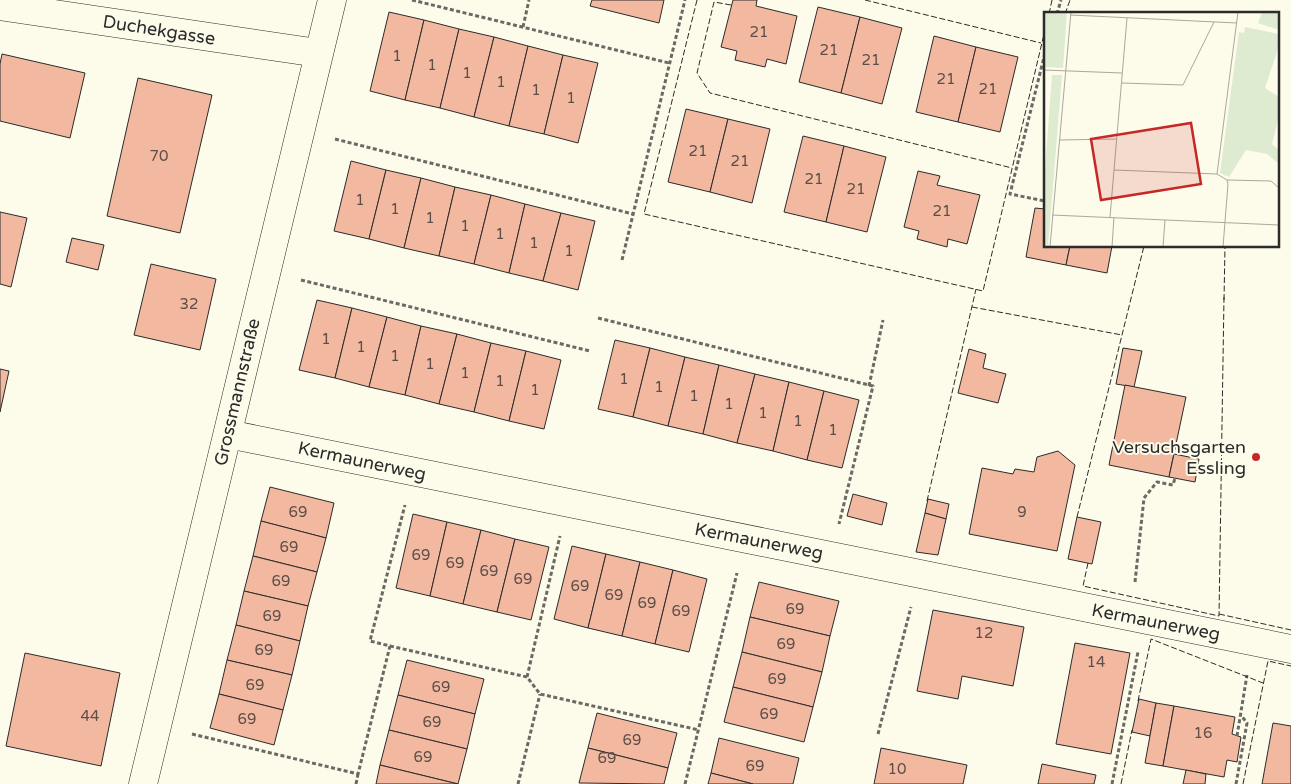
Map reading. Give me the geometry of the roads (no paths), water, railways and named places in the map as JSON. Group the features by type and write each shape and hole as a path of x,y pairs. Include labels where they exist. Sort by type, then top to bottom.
{"street":[{"name":"Grossmannstraße","path":"143,784 332,0"},
{"name":"Duchekgasse","path":"0,6 318,54"},
{"name":"Kermaunerweg","path":"228,434 1291,649"}],"place":[{"name":"Versuchsgarten Essling","path":"1256,457"}]}
